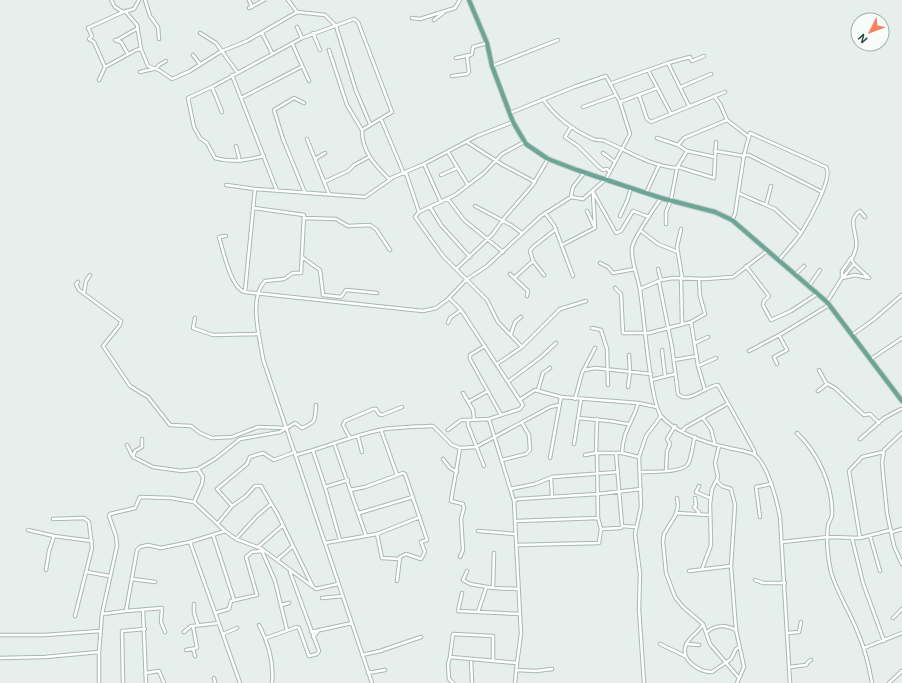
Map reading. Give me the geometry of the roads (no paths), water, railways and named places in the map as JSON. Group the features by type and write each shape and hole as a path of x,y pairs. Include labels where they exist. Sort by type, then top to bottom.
{"main road":[{"path":"469,0 487,43 492,66 512,122 524,142 538,154 548,159 661,198 715,212 732,220 796,274 828,304 902,400"}],"street":[{"path":"111,0 115,7 124,11 138,28 141,48 146,64 172,79 200,65 221,52 262,33 297,12 325,15 336,26 356,91 370,124"},
{"path":"131,18 139,0"},
{"path":"145,0 150,16 158,27 159,39"},
{"path":"249,0 250,7 264,0"},
{"path":"288,0 297,12"},
{"path":"412,18 420,19 456,8 460,0"},
{"path":"105,67 94,42 89,39 92,36 88,28 124,11 134,9"},
{"path":"434,20 444,12"},
{"path":"264,156 240,161 223,161 215,158 208,143 200,138 194,128 188,98 212,87 237,72 302,38 354,19 358,22 392,112 362,130"},
{"path":"297,27 302,38"},
{"path":"128,54 122,44 116,40 138,28"},
{"path":"262,33 272,53"},
{"path":"200,34 213,40 237,72"},
{"path":"313,34 320,50"},
{"path":"492,66 558,40"},
{"path":"292,43 301,67 309,81"},
{"path":"452,76 467,74 469,72 467,57 472,54 473,47 487,43"},
{"path":"99,80 105,67 141,48"},
{"path":"329,50 347,105 362,130 364,143 369,157 391,179"},
{"path":"456,58 472,54"},
{"path":"193,55 200,65"},
{"path":"612,83 668,63 690,57 692,62 704,56"},
{"path":"140,72 155,69 166,61"},
{"path":"668,63 689,106"},
{"path":"241,98 301,67"},
{"path":"648,70 671,114"},
{"path":"681,87 711,74"},
{"path":"232,75 277,191"},
{"path":"510,113 605,76 612,83 620,102 630,134 606,180 583,199 570,196"},
{"path":"212,87 222,112"},
{"path":"620,102 657,88"},
{"path":"639,95 649,121 651,122 724,92"},
{"path":"583,107 616,95"},
{"path":"714,96 720,104 727,120 749,137"},
{"path":"304,103 294,98 274,110 283,139 305,193"},
{"path":"543,99 559,119 571,127 593,139 604,140 622,150 659,165 677,167 714,178 716,142"},
{"path":"381,119 405,173 419,212"},
{"path":"678,145 684,138 727,120"},
{"path":"226,185 277,191 365,197 391,179 512,122"},
{"path":"571,127 565,137 578,146 599,167 603,170 607,169 609,172"},
{"path":"732,220 735,214 744,156 750,133 826,167 828,174 822,192 801,233 779,260"},
{"path":"657,138 678,145 687,151 715,157"},
{"path":"307,139 329,194"},
{"path":"467,142 495,160 535,182"},
{"path":"522,347 498,322 487,300 443,256 419,225 415,217 419,212 448,199 484,173 495,160 506,151 524,142"},
{"path":"236,146 240,161"},
{"path":"666,224 666,212 671,200 677,167 687,151"},
{"path":"715,151 744,156 749,155 822,192"},
{"path":"448,152 468,185"},
{"path":"315,159 325,153"},
{"path":"602,153 615,162"},
{"path":"324,182 348,171 354,165 369,157"},
{"path":"456,269 488,240 535,182 548,159"},
{"path":"424,164 441,202"},
{"path":"646,193 659,165"},
{"path":"441,175 457,168"},
{"path":"226,236 219,237 235,284 242,292 422,311 436,308 449,298 466,280 487,266 522,233 570,196 573,187 584,172"},
{"path":"766,205 772,186"},
{"path":"620,216 627,202 631,188"},
{"path":"245,292 255,189"},
{"path":"593,192 616,234 621,231 633,211 649,217"},
{"path":"593,192 595,228"},
{"path":"738,193 775,210 801,233"},
{"path":"661,198 640,231 632,248 640,289 651,380 657,407 661,416 682,431 715,445 755,455"},
{"path":"448,199 458,214 503,252"},
{"path":"475,206 522,233"},
{"path":"430,207 441,225 470,257"},
{"path":"254,208 302,214 304,218 301,273 293,273 284,279 265,281 258,293 258,334 263,359 296,453 325,543 327,554 343,596 372,683"},
{"path":"842,278 842,271 852,258 857,248 855,228 852,224 852,219 860,210 865,217"},
{"path":"587,211 595,228"},
{"path":"545,214 552,221 556,229 573,276"},
{"path":"304,218 336,220 348,226 370,225 376,229 390,250"},
{"path":"562,246 595,228"},
{"path":"681,228 678,242 678,252 681,277 682,323"},
{"path":"544,275 533,261 530,251 556,229"},
{"path":"640,231 658,244 678,252"},
{"path":"640,289 660,281 681,277 699,279 733,277 768,250"},
{"path":"302,256 320,270 323,295 341,297 346,290 377,293"},
{"path":"842,278 855,275 869,278 854,264 852,258"},
{"path":"514,278 533,261"},
{"path":"600,263 608,267 613,273 635,269"},
{"path":"749,351 779,335 828,304 842,278 854,264"},
{"path":"746,266 769,296 764,301 763,306 771,320 791,311 818,294"},
{"path":"796,274 804,266"},
{"path":"658,269 680,396 691,397 718,385 754,450 755,455 763,466 778,506 785,583 790,683"},
{"path":"809,286 820,270"},
{"path":"510,274 528,291 527,296"},
{"path":"84,293 86,280 90,275"},
{"path":"615,288 621,294 622,332 649,333 682,323 691,322 705,314 700,296 699,279"},
{"path":"78,282 76,286 121,321 120,325 103,346 130,386 148,397 170,425 186,424 212,438 232,437 258,427 287,428"},
{"path":"852,335 873,320 902,295"},
{"path":"448,430 461,420 488,419 522,408 523,405 521,399 461,310 449,298"},
{"path":"497,364 522,347 560,309 586,301"},
{"path":"448,323 450,318 461,310"},
{"path":"511,334 515,322 521,316"},
{"path":"195,318 193,328 213,336 258,334"},
{"path":"691,322 698,366 705,390"},
{"path":"592,328 598,328 602,332 607,349 608,385"},
{"path":"777,364 774,357 786,350 779,335"},
{"path":"695,343 708,337"},
{"path":"870,360 902,338"},
{"path":"509,381 556,344"},
{"path":"485,346 470,355 470,359 501,414"},
{"path":"575,399 585,370 595,348"},
{"path":"662,350 665,376"},
{"path":"628,387 630,372 629,355"},
{"path":"674,360 697,356"},
{"path":"698,366 716,358"},
{"path":"538,390 543,373 550,368"},
{"path":"585,370 595,368 651,374"},
{"path":"819,370 827,384 835,388 864,415 870,414 879,423"},
{"path":"651,380 675,374"},
{"path":"818,390 827,384"},
{"path":"468,402 488,390"},
{"path":"521,399 532,390 538,390 561,397 638,403 657,407"},
{"path":"463,393 473,410 474,419"},
{"path":"550,458 561,397"},
{"path":"574,444 580,399"},
{"path":"622,452 623,439 628,424 635,414 638,403"},
{"path":"682,431 686,427 728,404"},
{"path":"127,445 133,457 142,463 182,471 198,469 215,459 240,439 280,432 295,423 302,428 313,423 315,420 316,405"},
{"path":"232,506 217,489 247,464 250,457 263,453 274,460 296,453 313,451 324,445 381,430 433,426 449,443 460,448 476,447 527,421 550,407 559,405"},
{"path":"350,438 343,425 345,421 373,408 382,415 402,407"},
{"path":"860,439 879,423 901,410"},
{"path":"644,683 639,608 640,574 636,544 636,526 641,512 639,457 646,436 661,416"},
{"path":"578,418 597,419 628,424"},
{"path":"703,418 711,429 715,445"},
{"path":"488,419 514,501 520,614 520,634 515,683"},
{"path":"517,545 598,544 600,542 601,529 598,518 597,419"},
{"path":"468,420 468,425 484,466"},
{"path":"526,429 527,421"},
{"path":"502,460 529,452 529,438 522,423"},
{"path":"666,471 667,451 670,444 667,439 675,426"},
{"path":"381,430 397,475"},
{"path":"797,433 816,455 824,472 832,508 832,517 828,526 831,573 864,648 872,683"},
{"path":"860,538 849,469 864,456 883,452 902,433"},
{"path":"358,436 362,452"},
{"path":"640,472 666,471 685,468 688,464 695,437"},
{"path":"133,457 135,451 142,447 142,439"},
{"path":"334,443 366,536"},
{"path":"702,569 711,545 709,515 710,498 718,476 715,463 719,446"},
{"path":"460,448 451,501 463,504 464,508 461,519 463,550 460,558"},
{"path":"313,451 340,540"},
{"path":"585,455 622,452 639,457"},
{"path":"883,452 884,495 894,546 901,558 902,564"},
{"path":"616,453 622,526"},
{"path":"443,459 450,468 457,472"},
{"path":"194,502 203,480 198,469"},
{"path":"510,489 535,484 551,478 618,472"},
{"path":"350,490 365,487 403,473 405,474 427,539 421,542 425,552 420,560 406,554 400,559 396,581"},
{"path":"551,478 552,496"},
{"path":"325,487 348,480"},
{"path":"717,481 722,486 731,489 735,505 731,566 736,630 744,667 737,683"},
{"path":"760,517 756,486 770,484"},
{"path":"218,523 232,506 258,485 263,487 312,585"},
{"path":"698,486 696,492 710,498"},
{"path":"514,501 518,499 598,494 641,489"},
{"path":"359,513 400,499 413,497"},
{"path":"99,683 99,652 102,614 109,576 117,546 116,536 109,516 110,514 135,508 140,498 171,498 194,502 218,523 225,532 236,539 258,546 290,572 318,590 338,584"},
{"path":"677,498 678,506 675,516 663,537 666,573 677,601 703,624 710,644 739,678"},
{"path":"695,498 696,505 694,507 699,512 697,514"},
{"path":"236,539 257,516 271,504"},
{"path":"675,516 677,513 709,515"},
{"path":"325,543 377,534 420,517"},
{"path":"516,521 598,518"},
{"path":"53,519 88,519 92,541 87,572 75,616"},
{"path":"258,546 283,525"},
{"path":"601,529 636,526"},
{"path":"782,542 828,536 860,538 902,529"},
{"path":"28,530 54,536 92,541"},
{"path":"478,531 515,534"},
{"path":"126,611 137,550 140,546 161,548 190,542 225,532"},
{"path":"377,534 382,558 400,559"},
{"path":"213,535 234,600"},
{"path":"46,570 49,551 54,536"},
{"path":"870,536 880,571"},
{"path":"852,538 863,583 884,641"},
{"path":"190,542 240,683"},
{"path":"277,560 293,546"},
{"path":"215,614 229,609 230,601 257,595 246,556 252,552 262,550"},
{"path":"262,550 275,581 287,630"},
{"path":"493,588 494,553"},
{"path":"688,571 731,566"},
{"path":"467,571 463,580 470,584 486,588 518,589"},
{"path":"87,572 109,576"},
{"path":"266,638 287,630 299,628 310,656 318,654 319,651 290,572"},
{"path":"132,579 155,582"},
{"path":"756,580 763,583 785,583"},
{"path":"478,612 486,588"},
{"path":"462,593 458,611 520,614"},
{"path":"322,598 343,596"},
{"path":"281,605 289,603"},
{"path":"194,604 194,613 198,625"},
{"path":"102,614 162,608 161,622 165,632"},
{"path":"893,618 902,609"},
{"path":"143,610 145,629 146,683"},
{"path":"788,633 800,632 801,622"},
{"path":"184,632 191,626 219,623"},
{"path":"311,632 352,623"},
{"path":"259,624 266,638 272,667 272,683"},
{"path":"685,656 686,644 689,639 697,634 703,624"},
{"path":"186,650 197,648 193,626"},
{"path":"707,632 718,626 726,626 736,630"},
{"path":"223,634 237,628"},
{"path":"123,683 122,631 145,629"},
{"path":"313,637 319,630"},
{"path":"0,635 45,635 100,631"},
{"path":"864,648 902,633"},
{"path":"453,683 449,679 448,664 453,634 493,636 493,660"},
{"path":"362,655 380,651 421,637"},
{"path":"660,644 685,656 693,665 711,672 733,656 736,649 739,647"},
{"path":"686,644 699,645"},
{"path":"193,649 196,656"},
{"path":"0,658 45,658 99,652"},
{"path":"450,657 517,663"},
{"path":"471,659 472,683"},
{"path":"790,667 805,666 811,660"},
{"path":"517,670 536,672 552,669"},
{"path":"368,673 385,670"},
{"path":"889,683 902,671"},
{"path":"146,673 159,672 164,683"},
{"path":"214,678 215,683"}]}
